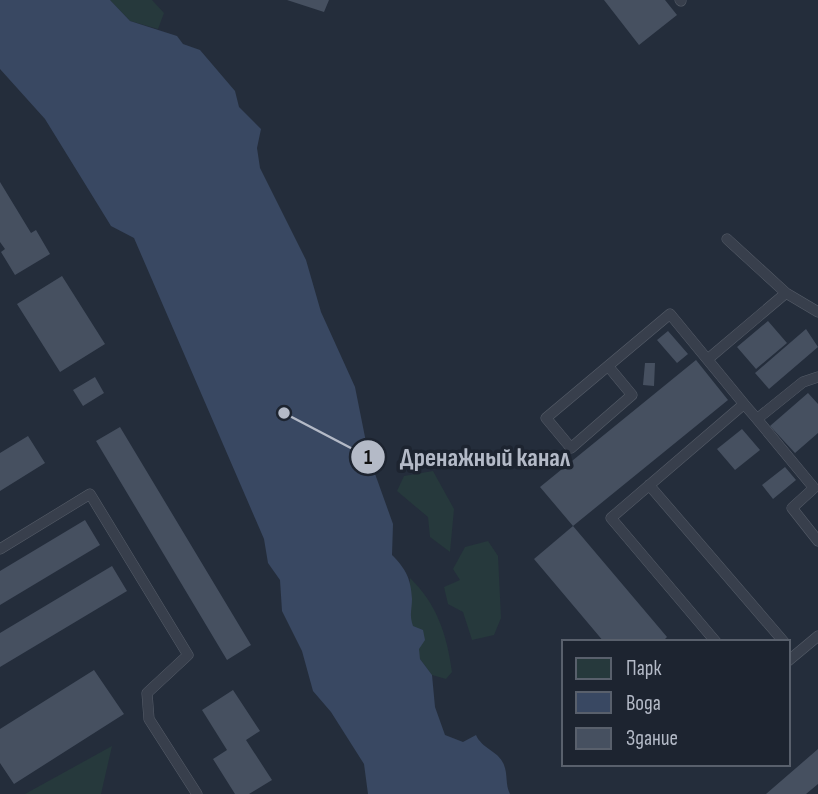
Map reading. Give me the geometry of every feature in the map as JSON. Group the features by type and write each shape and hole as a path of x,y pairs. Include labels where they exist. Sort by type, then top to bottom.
{"lane":[{"path":"727,239 786,293 818,312"},
{"path":"708,359 786,293"},
{"path":"608,366 632,395 571,448 546,418 608,366 670,314 814,488 792,508 818,541"},
{"path":"757,419 803,382 818,377"},
{"path":"714,640 611,519 744,404"},
{"path":"649,485 782,640"},
{"path":"0,549 90,494 188,655 147,693 149,719 197,794"},
{"path":"791,654 818,636"}],"green space":[{"path":"110,0 152,0 164,13 158,29 130,21"},
{"path":"433,471 454,509 450,552 430,537 428,517 397,491 404,476"},
{"path":"488,541 498,556 501,618 494,635 472,640 463,612 448,604 444,587 460,580 453,569 465,547"},
{"path":"410,578 434,609 444,633 452,672 446,679 432,675 420,659 409,617"},
{"path":"112,746 101,794 25,794"}],"water":[{"path":"0,0 110,0 130,21 177,36 183,44 200,50 235,91 239,107 261,129 257,148 260,168 306,260 321,312 355,387 369,457 393,524 392,555 409,580 413,626 423,630 425,640 419,649 420,659 432,675 435,707 445,735 463,742 476,735 482,744 502,760 510,794 368,794 364,764 331,712 313,691 302,651 282,611 280,580 268,563 264,539 134,238 111,226 45,119 0,69"}],"building":[{"path":"287,0 329,0 324,12"},
{"path":"604,0 665,0 677,15 639,45"},
{"path":"0,182 31,233 36,230 50,254 15,275 1,252 5,249 0,242"},
{"path":"62,276 105,344 60,372 17,304"},
{"path":"768,321 787,343 756,369 737,347"},
{"path":"806,329 818,347 769,389 755,373"},
{"path":"668,331 688,354 677,363 657,340"},
{"path":"696,360 728,400 573,526 540,487"},
{"path":"645,363 655,363 654,386 643,385"},
{"path":"95,377 104,393 83,406 73,390"},
{"path":"808,393 818,404 818,433 795,453 770,426"},
{"path":"120,427 251,645 227,660 96,441"},
{"path":"742,429 760,450 735,470 717,449"},
{"path":"28,436 45,463 0,491 0,453"},
{"path":"785,467 796,480 773,499 762,485"},
{"path":"85,520 100,545 0,605 0,571"},
{"path":"573,526 667,637 664,640 602,640 534,559"},
{"path":"112,566 127,591 0,667 0,633"},
{"path":"94,670 124,714 14,784 0,763 0,729"},
{"path":"233,690 260,731 246,740 272,780 249,794 235,794 213,759 227,750 202,710"},
{"path":"818,749 818,784 806,794 766,794"}],"place":[{"name":"Дренажный канал","path":"284,413"}]}
